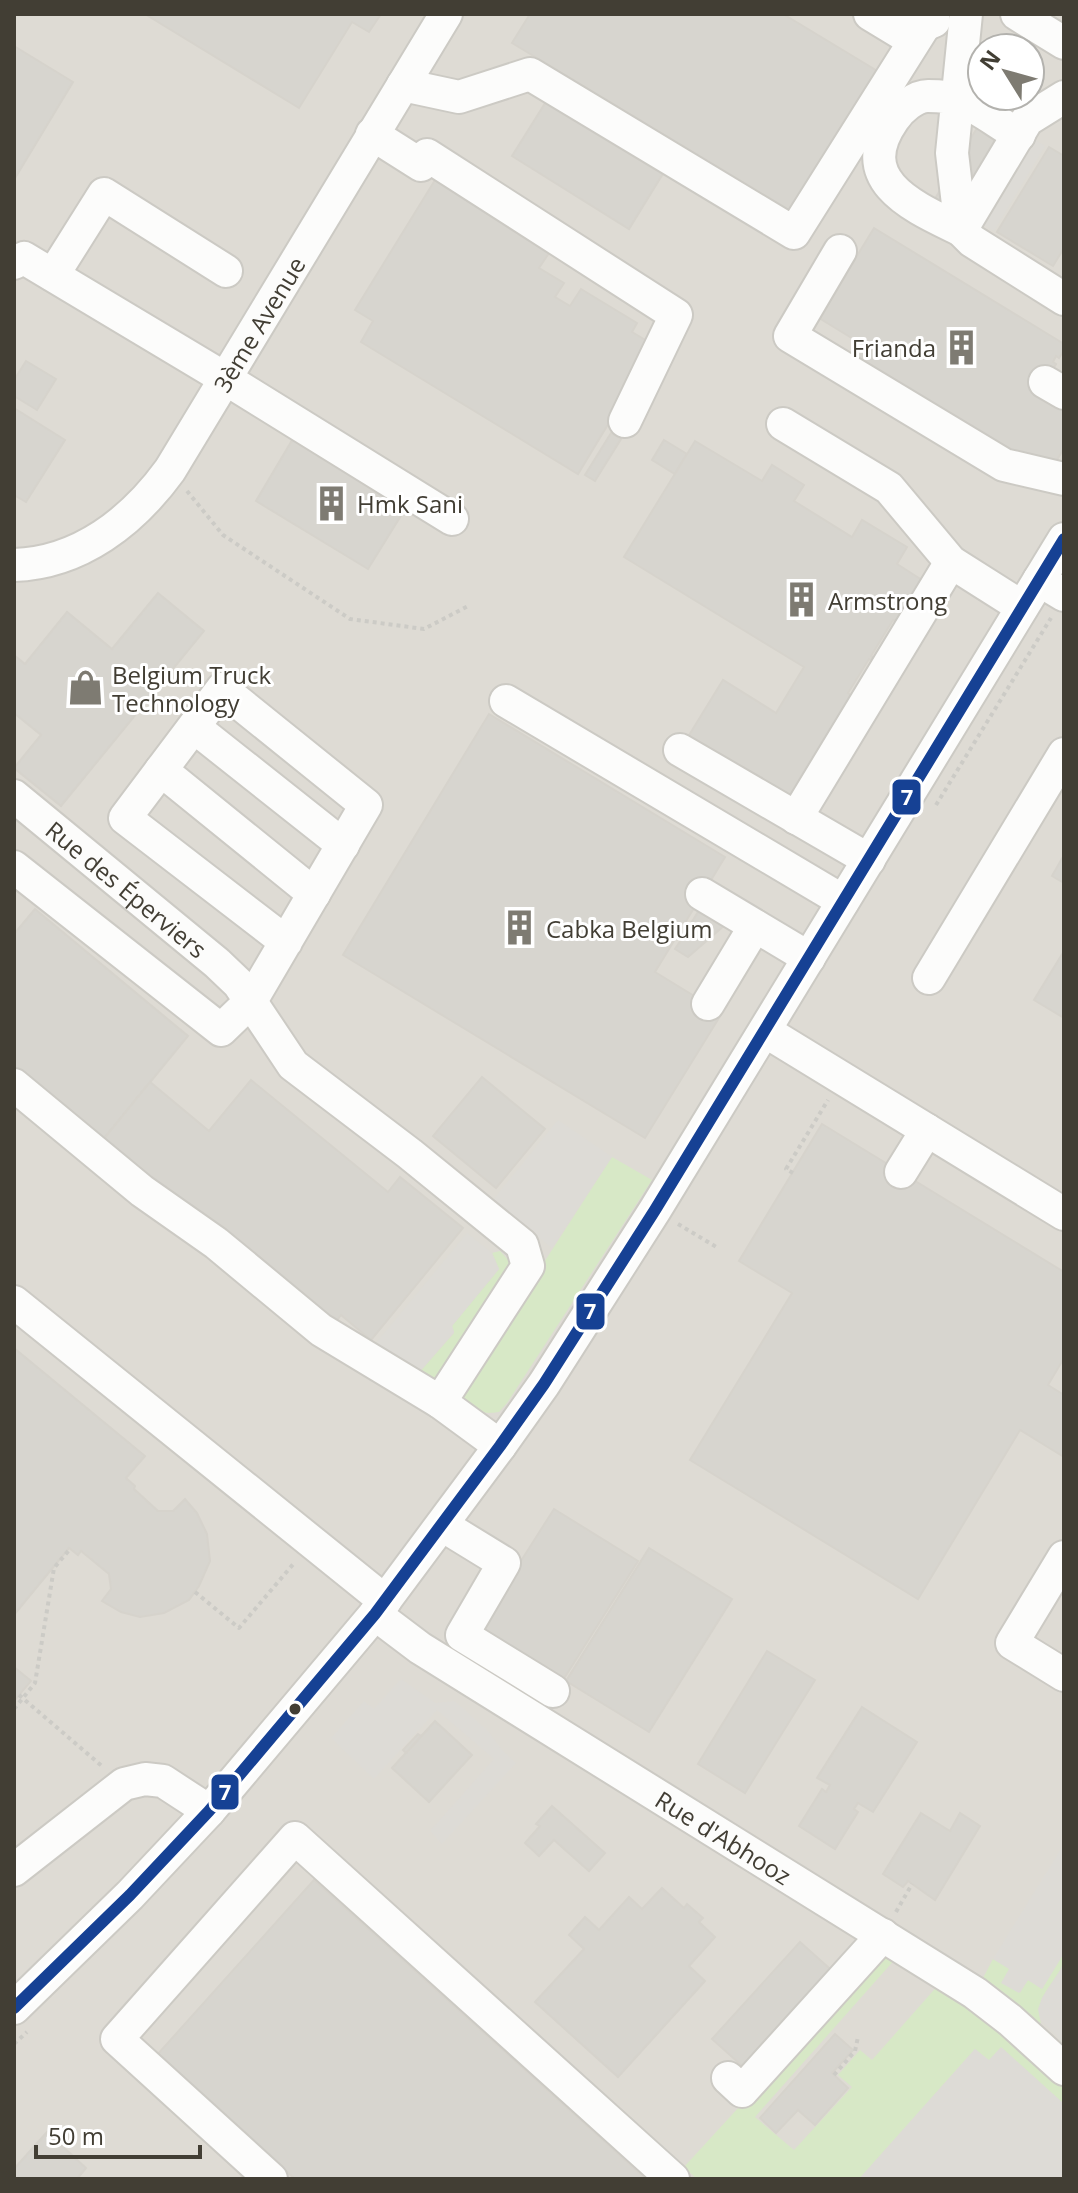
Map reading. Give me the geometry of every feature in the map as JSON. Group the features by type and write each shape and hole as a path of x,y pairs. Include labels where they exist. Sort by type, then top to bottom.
{"street":[{"name":"3ème Avenue","path":"14,565 51,560 105,536 152,495 226,379 446,14"},
{"path":"870,14 903,34 941,19"},
{"path":"961,230 952,153 964,97 966,14"},
{"path":"1017,14 1064,43"},
{"path":"403,85 459,97 530,74 794,233 941,19"},
{"path":"964,97 924,96 908,104 894,118 882,140 879,158 884,178 897,195 961,230 972,241 1064,299"},
{"path":"964,97 1007,154"},
{"path":"961,230 1027,120 1051,97"},
{"path":"372,134 421,165 427,155 676,315 625,421"},
{"path":"952,153 1007,154"},
{"path":"53,275 104,194 226,271"},
{"path":"840,251 790,336 1004,465 1064,479"},
{"path":"14,263 24,258 452,519"},
{"path":"783,424 889,488 951,562 1022,607"},
{"path":"14,2008 130,1895 209,1811 380,1607 500,1446 544,1384 655,1210 1022,607 1052,587 1064,539"},
{"path":"796,818 951,562"},
{"path":"14,867 221,1030 245,992 286,942 366,805 222,689 125,818 286,942"},
{"path":"506,701 843,901"},
{"path":"194,727 343,845"},
{"path":"680,750 869,860"},
{"path":"929,978 1064,754"},
{"path":"161,770 314,894"},
{"name":"Rue des Éperviers","path":"14,796 217,963 245,992 293,1065 522,1245 528,1266 440,1402"},
{"path":"702,894 809,958"},
{"path":"708,1004 755,926"},
{"path":"765,1031 1064,1214"},
{"path":"14,1085 142,1191 216,1243 321,1330 440,1402 500,1446"},
{"path":"901,1172 927,1130"},
{"name":"Rue d'Abhooz","path":"14,1302 312,1541 420,1648 975,1993 1064,2069"},
{"path":"442,1525 504,1563 462,1635 553,1691"},
{"path":"1064,1557 1012,1643 1064,1675"},
{"path":"14,1870 124,1784 145,1779 163,1781 209,1811"},
{"path":"271,2179 117,2039 295,1838 673,2179"},
{"path":"728,2078 742,2091 883,1935"}],"path":[{"path":"170,470 223,535 350,619 424,629 470,605"},
{"path":"793,1173 786,1169 841,1078"},
{"path":"655,1210 718,1248"},
{"path":"195,1592 239,1628 312,1541"},
{"path":"14,1709 35,1683 54,1568 70,1549"},
{"path":"21,1697 124,1784"},
{"path":"883,1935 912,1884"},
{"path":"834,2075 855,2051 858,2037"}],"shaded area":[{"path":"14,14 1064,14 1064,2179 14,2179"},
{"path":"1030,137 1045,146 994,231 979,223"},
{"path":"558,1120 612,1157 552,1248 493,1200"},
{"path":"467,1233 492,1253 499,1269 452,1326 454,1332 417,1375 376,1343"},
{"path":"401,1679 435,1703 455,1701 488,1731 516,1763 442,1844 430,1831 494,1759 437,1710 374,1779 331,1738 364,1701 374,1709"},
{"path":"1064,1844 1064,1953 1042,1989 1028,1980 1019,1993 1001,1983 1009,1969 993,1959"},
{"path":"1064,1964 1064,2044 1040,2019 1038,2009"},
{"path":"1001,2047 1064,2104 1064,2179 859,2179 975,2049 989,2060"}],"green space":[{"path":"612,1157 652,1180 507,1403 499,1412 473,1410 465,1403 466,1383"},
{"path":"500,1251 510,1262 510,1269 444,1376 434,1382 417,1375 454,1333 452,1326 499,1269 492,1253"},
{"path":"884,1949 897,1957 755,2117 794,2150 852,2087 838,2075 860,2050 872,2060 940,1983 1023,2045 1064,2085 1064,2104 1002,2048 989,2061 975,2049 859,2179 697,2179 684,2167"},
{"path":"1064,1953 1063,1963 1042,2001 1041,2024 983,1978 993,1959 1010,1969 1020,1993 1028,1980 1042,1989"}],"building":[{"path":"145,14 381,14 369,32 352,22 299,108"},
{"path":"530,14 783,14 879,72 794,213 512,43"},
{"path":"14,46 73,82 14,180"},
{"path":"547,100 664,172 629,229 512,156"},
{"path":"987,112 1006,112 1019,120 950,236 923,219"},
{"path":"1049,147 1064,156 1064,248 1053,266 997,232"},
{"path":"435,180 551,250 539,268 564,283 555,297 570,306 581,289 637,323 632,332 650,343 630,388 578,474 361,342 373,321 355,310"},
{"name":"Frianda","path":"874,228 1064,344 1064,350 1059,358 1056,356 1053,362 1056,364 1038,394 1064,410 1064,448 1054,465 1016,456 851,363 863,345 819,318"},
{"path":"26,361 56,379 37,410 14,396 14,380"},
{"path":"14,408 65,440 26,502 14,495"},
{"path":"611,433 621,439 595,481 585,475"},
{"name":"Hmk Sani","path":"294,437 407,506 368,569 256,501"},
{"path":"664,440 687,454 675,474 652,460"},
{"name":"Armstrong","path":"695,441 762,481 772,465 804,485 794,501 852,537 862,520 907,547 897,564 922,580 848,693 852,696 790,799 688,737 723,680 776,713 804,667 624,557"},
{"name":"Belgium Truck Technology","path":"158,593 204,631 61,806 14,768 41,735 14,713 14,655 25,664 67,612 112,649"},
{"name":"Cabka Belgium","path":"489,714 725,857 655,972 722,1013 645,1138 343,955"},
{"path":"1064,855 1064,883 1052,876"},
{"path":"35,909 188,1036 98,1146 14,1076 14,934"},
{"name":"Cabka Belgium","path":"699,910 725,925 688,957 675,949 683,937 678,934 685,922 690,925"},
{"path":"1064,951 1064,1018 1034,1000"},
{"path":"482,1077 545,1129 496,1188 433,1136"},
{"path":"251,1080 388,1192 400,1177 463,1228 371,1340 341,1315 331,1328 98,1146 150,1082 209,1131"},
{"path":"822,1124 1064,1272 1064,1358 1048,1385 1064,1395 1064,1457 1020,1430 918,1599 690,1460 792,1293 739,1261"},
{"path":"14,1348 145,1456 126,1478 158,1511 173,1511 185,1499 197,1513 207,1534 210,1561 189,1600 164,1613 140,1617 121,1612 102,1601 111,1589 109,1574 81,1551 78,1555 69,1548 14,1615"},
{"path":"554,1509 638,1561 563,1680 479,1627"},
{"path":"649,1548 732,1599 649,1732 566,1681"},
{"path":"767,1651 815,1680 745,1793 698,1764"},
{"path":"14,1667 31,1681 14,1701"},
{"path":"862,1707 917,1742 873,1812 858,1803 854,1809 858,1812 835,1849 799,1826 822,1789 826,1792 830,1785 817,1778"},
{"path":"435,1721 472,1755 429,1802 392,1768"},
{"path":"418,1734 421,1736 406,1753 403,1750"},
{"path":"552,1806 605,1853 589,1871 554,1840 539,1856 525,1843"},
{"path":"921,1813 950,1831 960,1813 980,1826 935,1900 908,1881 903,1887 883,1874"},
{"path":"314,1880 646,2179 295,2179 157,2055"},
{"path":"662,1888 684,1908 687,1904 703,1918 699,1922 715,1937 689,1966 705,1981 618,2077 535,2002 584,1949 569,1935 585,1917 599,1930 629,1897 642,1909"},
{"path":"800,1942 837,1975 749,2072 712,2039"},
{"path":"835,2034 853,2050 832,2073 848,2088 815,2125 798,2110 776,2133 760,2118"},
{"path":"47,2132 86,2168 77,2179 14,2179 14,2169"}],"transit line":[{"name":"7","path":"14,2008 130,1895 209,1811 375,1614 500,1446 544,1384 655,1210 1064,539"}],"place":[{"name":"Frianda","path":"962,347"},
{"name":"Hmk Sani","path":"331,503"},
{"name":"Armstrong","path":"802,600"},
{"name":"Belgium Truck Technology","path":"86,688"},
{"name":"Cabka Belgium","path":"520,928"}]}
